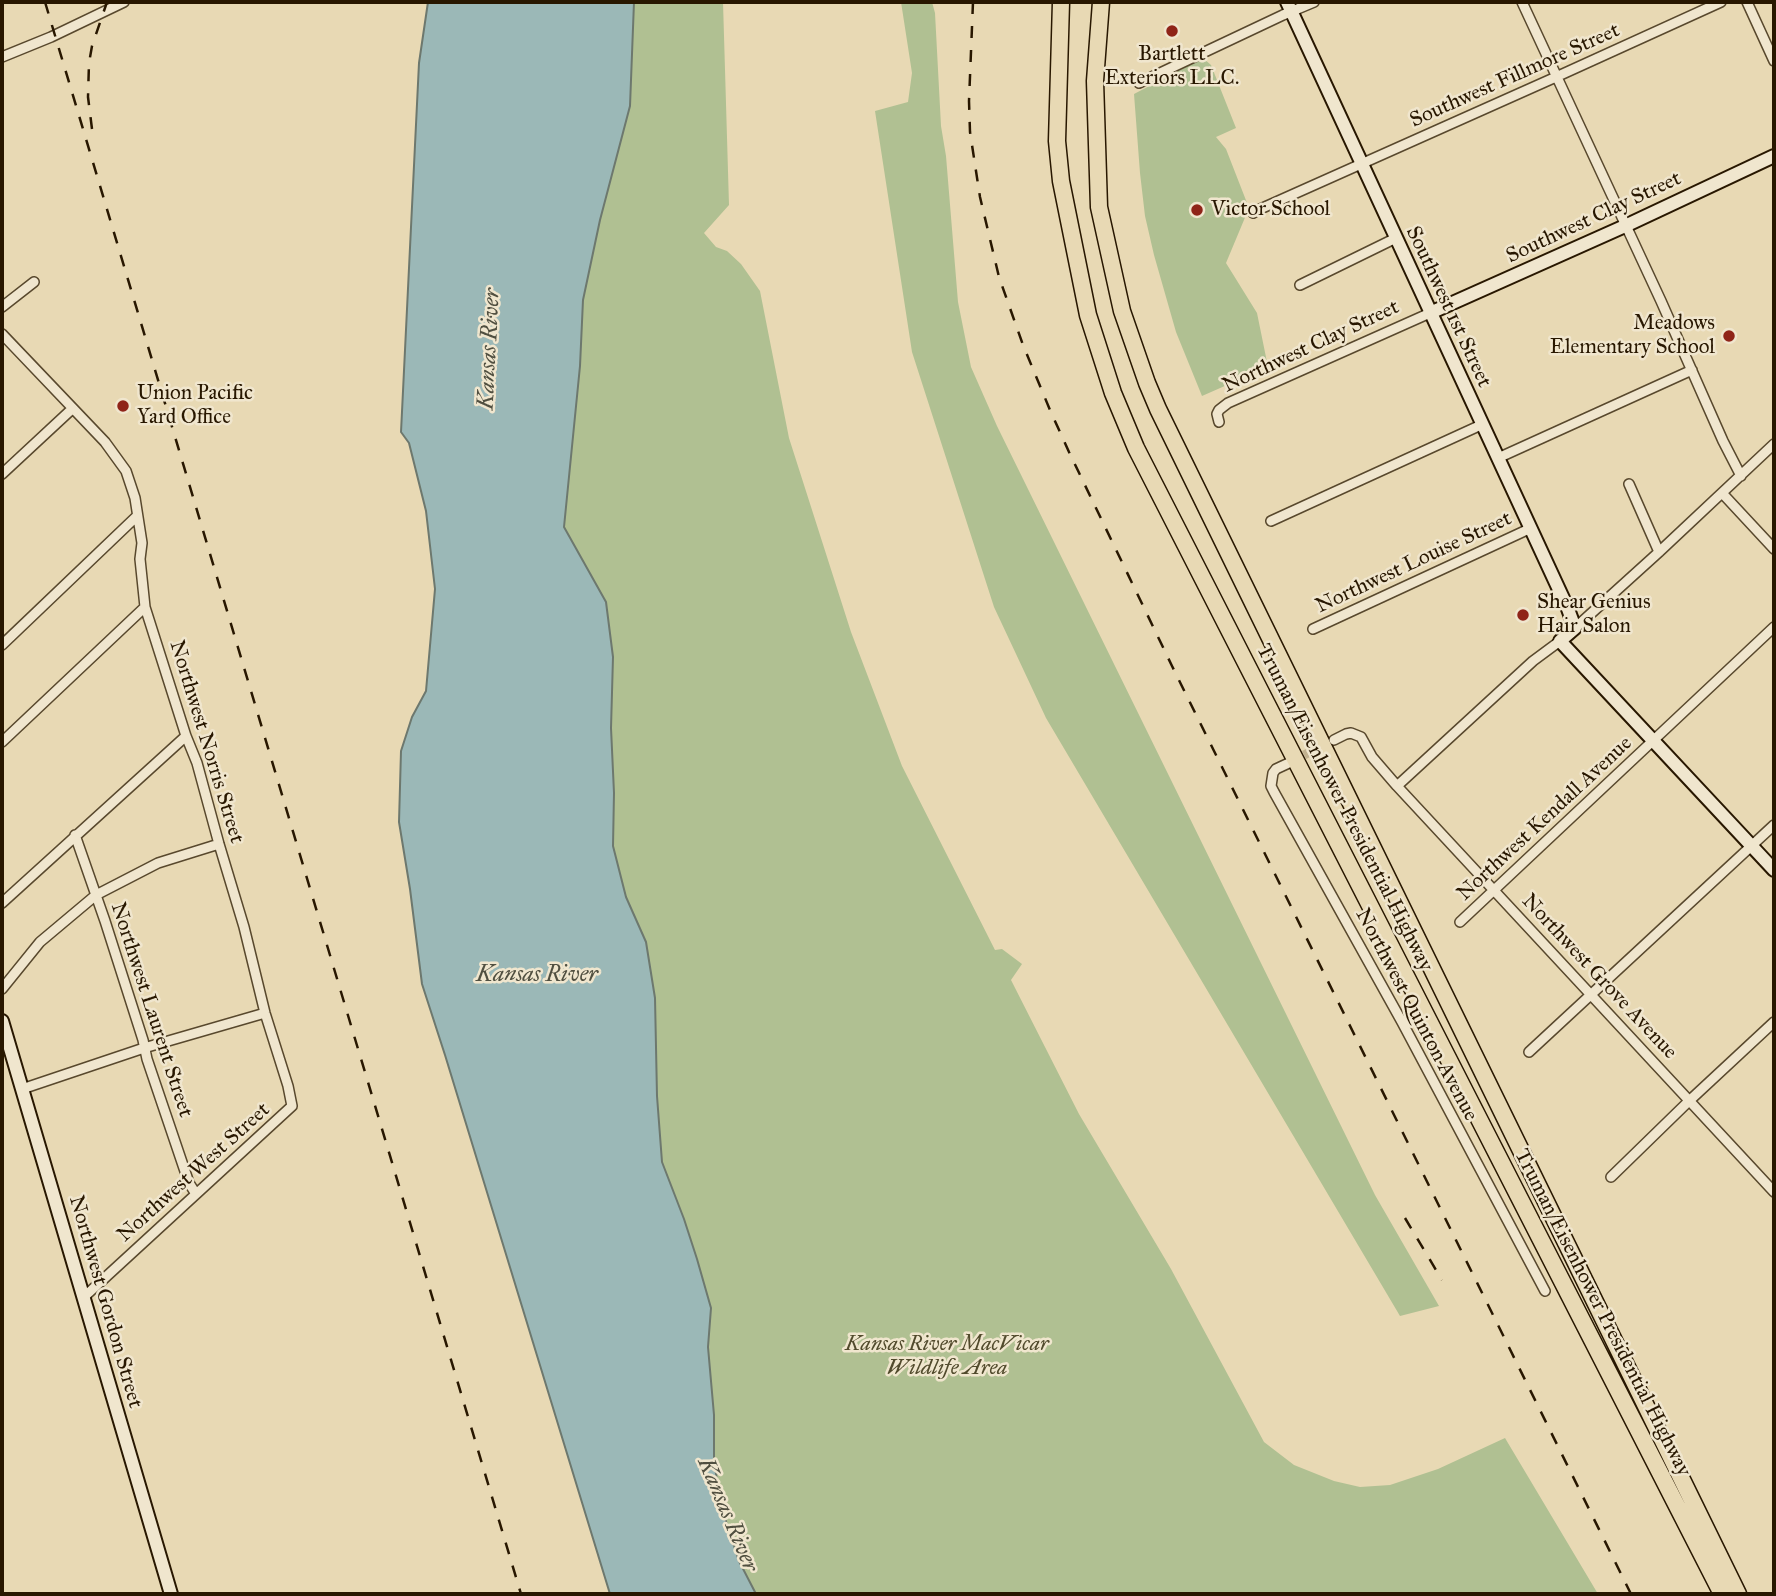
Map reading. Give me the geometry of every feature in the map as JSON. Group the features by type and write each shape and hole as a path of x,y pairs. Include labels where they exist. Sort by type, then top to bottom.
{"highway":[{"path":"1052,2 1057,104"},
{"name":"Truman/Eisenhower Presidential Highway","path":"1061,2 1057,104 1061,181 1088,315 1113,393 1136,448 1722,1594"},
{"name":"Truman/Eisenhower Presidential Highway","path":"1102,3 1094,80 1099,207 1122,311 1147,383 1738,1594"}],"street":[{"path":"2,57 124,2"},
{"path":"1139,83 1289,7 1314,2"},
{"path":"1522,2 1741,476"},
{"name":"Southwest Fillmore Street","path":"1253,213 1721,2"},
{"path":"1747,2 1774,61"},
{"name":"Southwest 1st Street","path":"1289,7 1575,628"},
{"name":"Southwest Clay Street","path":"1430,313 1774,156"},
{"path":"1300,285 1396,238"},
{"path":"2,307 34,282"},
{"name":"Northwest Clay Street","path":"1219,422 1217,414 1228,403 1430,313"},
{"path":"2,334 72,409 2,474"},
{"path":"1498,458 1692,370"},
{"name":"Northwest Norris Street","path":"72,409 105,442 126,471 135,498 142,543 140,559 145,607 197,763 291,1101"},
{"path":"1271,521 1481,425"},
{"path":"1334,740 1351,733 1361,737 1372,757 1397,786 1533,661 1560,641 1659,552 1774,444"},
{"path":"1629,484 1659,552"},
{"path":"1722,493 1774,549"},
{"path":"2,645 137,516"},
{"name":"Northwest Louise Street","path":"1313,629 1529,529"},
{"path":"2,742 145,607"},
{"name":"Northwest Kendall Avenue","path":"1460,922 1774,627"},
{"path":"1560,641 1774,870"},
{"path":"2,902 186,736"},
{"name":"Northwest Quinton Avenue","path":"1291,762 1273,773 1271,778 1274,792 1402,1022 1545,1291"},
{"name":"Northwest Grove Avenue","path":"1397,786 1774,1192"},
{"path":"1530,1052 1774,825"},
{"name":"Northwest Laurent Street","path":"75,835 189,1183 196,1195"},
{"path":"2,989 40,943 96,895 159,863 219,844"},
{"path":"22,1089 144,1048 265,1013"},
{"name":"Northwest Gordon Street","path":"2,1021 172,1594"},
{"path":"1611,1177 1774,1022"},
{"name":"Northwest West Street","path":"84,1297 289,1111 291,1101"}],"green space":[{"name":"Kansas River MacVicar Wildlife Area","path":"634,2 723,2 729,205 704,233 716,247 727,251 741,264 760,291 789,438 851,632 902,766 995,950 1002,949 1022,964 1011,980 1079,1114 1171,1269 1264,1442 1294,1465 1334,1481 1360,1487 1390,1485 1438,1469 1505,1438 1598,1594 756,1594 739,1561 720,1503 714,1459 714,1415 708,1347 711,1308 684,1219 662,1162 657,1096 655,998 646,942 626,897 613,846 611,728 578,555 564,527 580,366 583,300 600,220 630,106"},
{"path":"901,2 932,2 935,13 941,126 958,302 971,367 997,426 1375,1195 1439,1306 1400,1316 1046,718 994,607 912,352 875,111 908,102 912,73"},
{"path":"1203,58 1211,65 1236,128 1216,137 1226,149 1249,208 1226,263 1257,313 1268,367 1202,396 1176,332 1145,216 1134,94"}],"water":[{"name":"Kansas River","path":"428,2 634,2 630,106 600,220 583,300 580,366 564,527 606,602 613,657 613,846 626,897 646,942 655,998 657,1096 662,1162 684,1219 711,1308 708,1347 714,1415 714,1459 720,1503 739,1561 756,1594 610,1594 422,984 399,822 401,751 412,717 426,691 435,589 426,511 409,443 401,432 419,63"}],"tunnel":[{"path":"1292,761 1326,744"}],"railway":[{"path":"45,2 521,1594"},
{"path":"92,129 88,97 89,63 107,2"},
{"path":"973,2 970,132 980,197 999,277 1023,345 1069,452 1172,666 1631,1594"},
{"path":"1405,1218 1442,1280"}],"place":[{"name":"Bartlett Exteriors LLC.","path":"1172,31"},
{"name":"Victor School","path":"1197,210"},
{"name":"Meadows Elementary School","path":"1729,336"},
{"name":"Union Pacific Yard Office","path":"123,406"},
{"name":"Shear Genius Hair Salon","path":"1523,615"}]}
